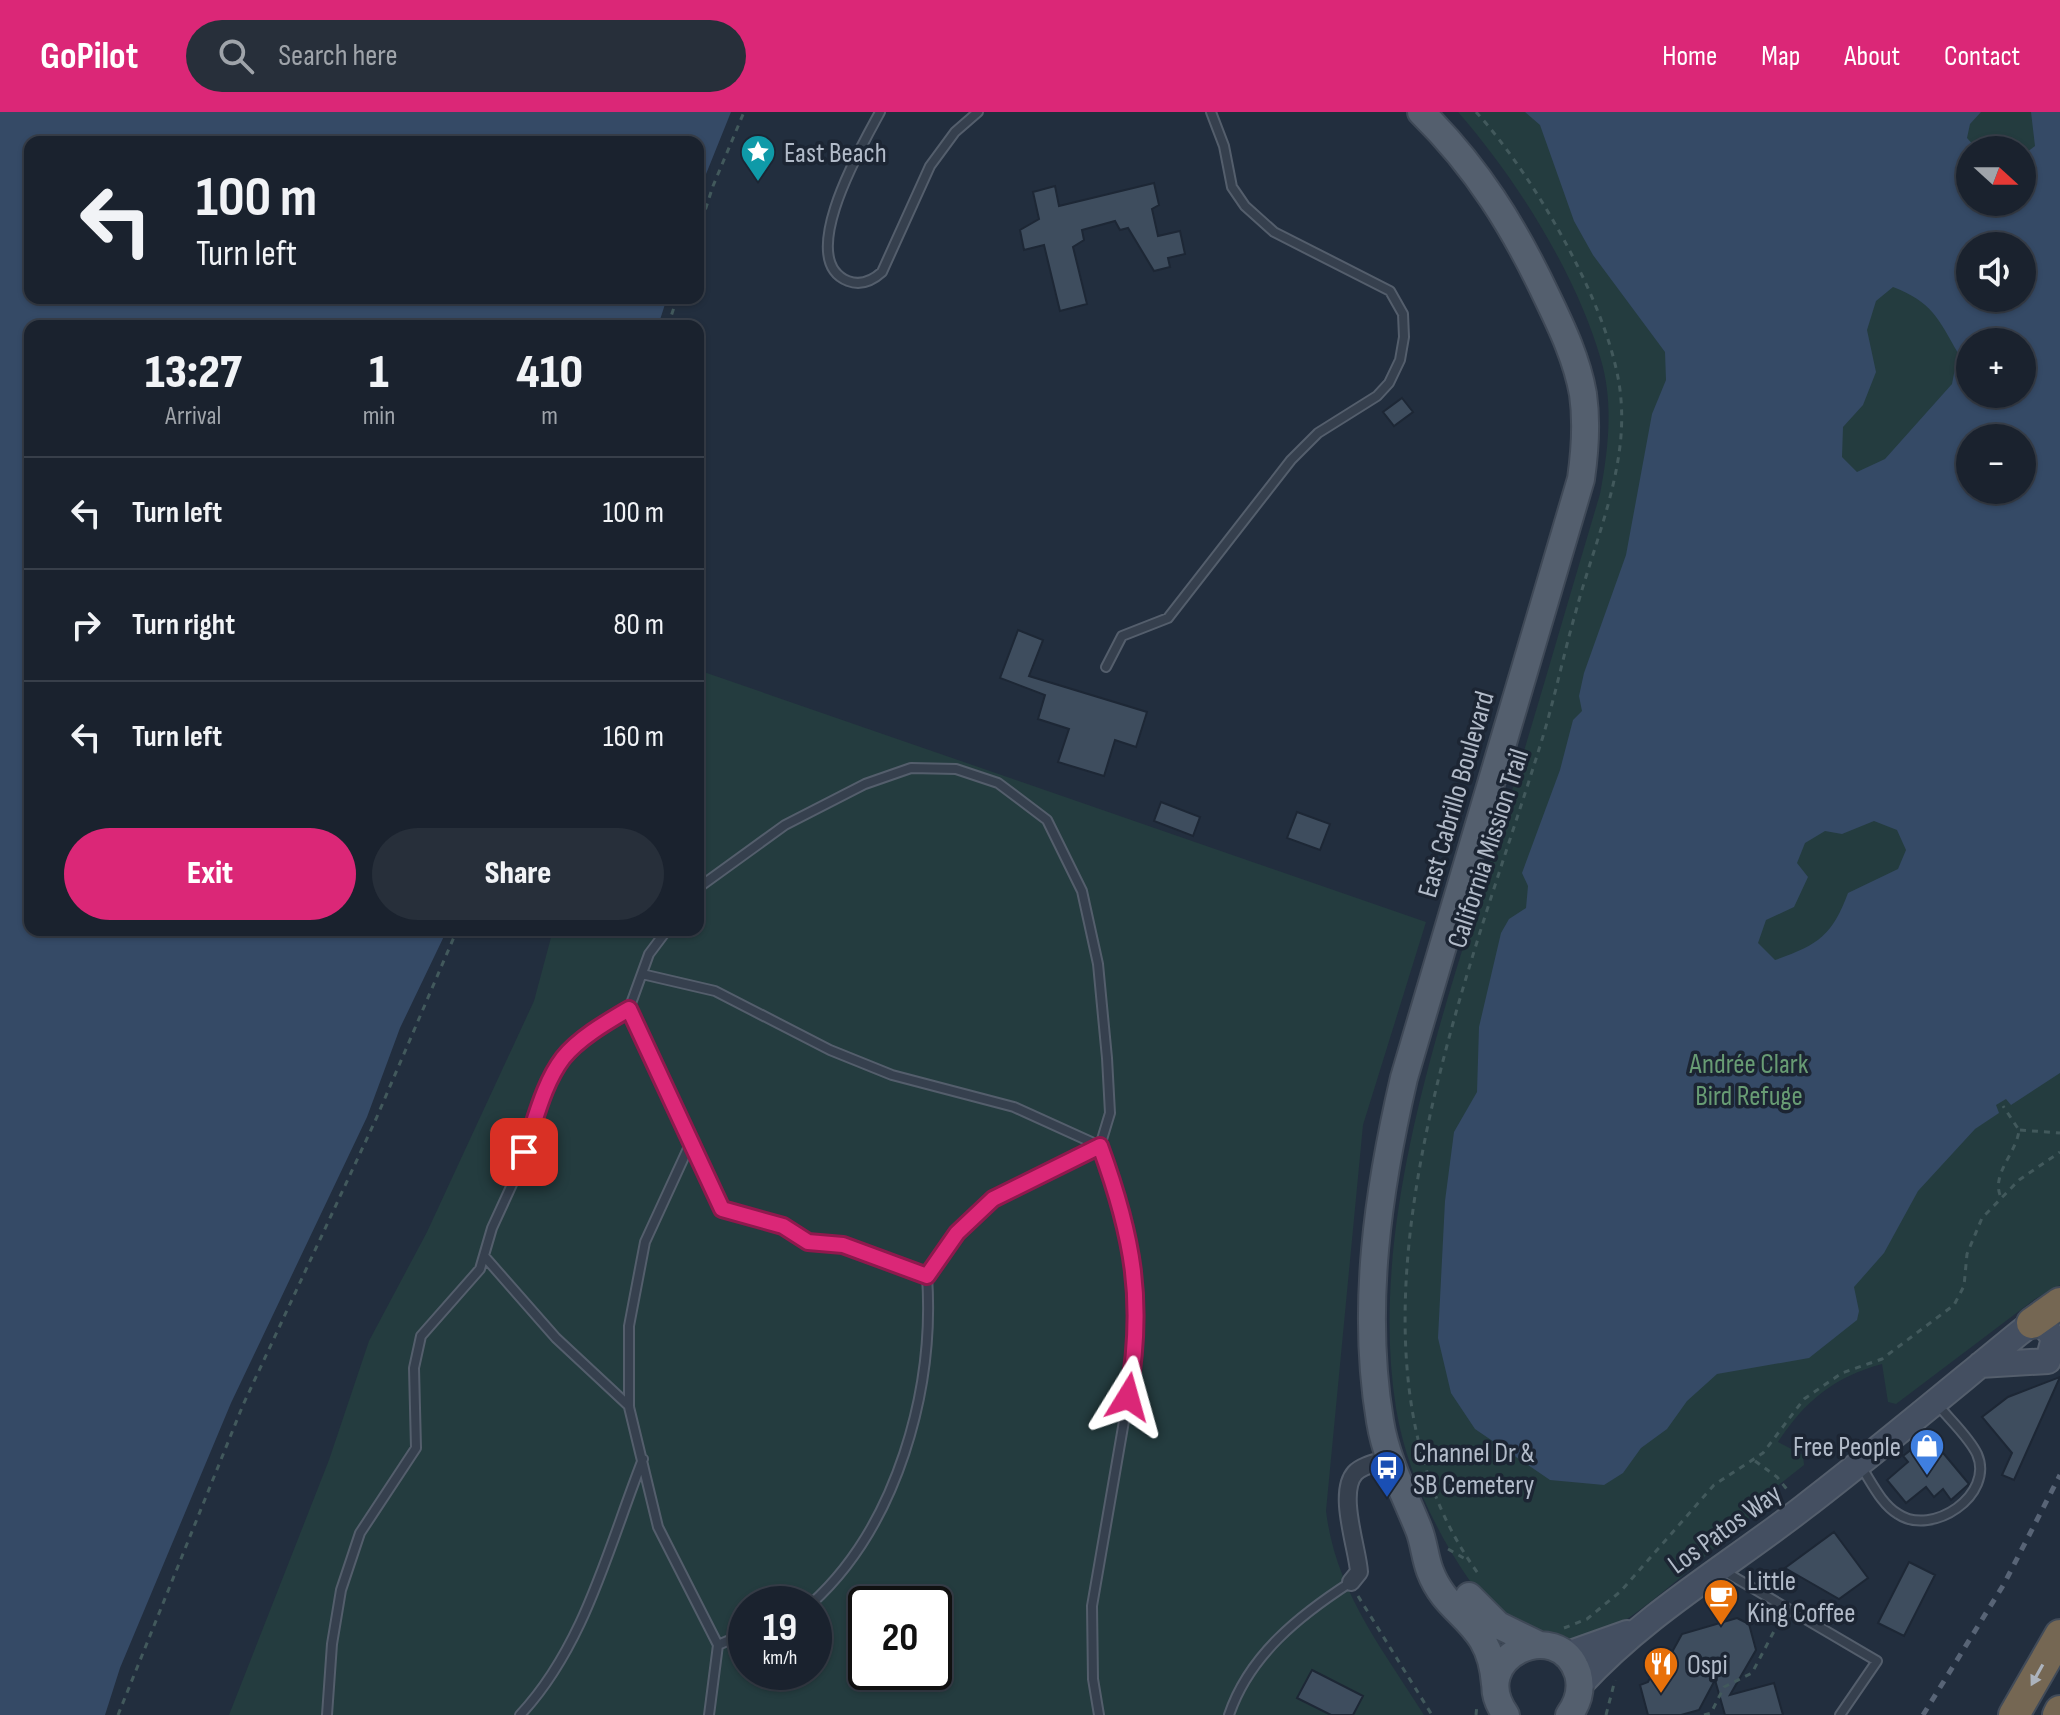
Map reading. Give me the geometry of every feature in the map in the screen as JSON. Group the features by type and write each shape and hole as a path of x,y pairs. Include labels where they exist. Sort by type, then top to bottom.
{"highway":[{"path":"2032,1323 2060,1303"},
{"path":"2014,1715 2060,1635"}],"main road":[{"name":"East Cabrillo Boulevard","path":"1421,112 1490,190 1528,256 1567,338 1577,370 1585,429 1581,479 1404,1078 1387,1149 1378,1213 1370,1321 1380,1423 1390,1458 1420,1534 1431,1574 1484,1638 1493,1663 1498,1704"},
{"path":"1980,1365 2048,1361 2054,1338 2045,1327 2032,1323"},
{"name":"Los Patos Way","path":"1576,1705 1636,1629 1803,1508 2032,1323"},
{"name":"East Cabrillo Boulevard","path":"1420,1534 1482,1611 1518,1637 1553,1643"},
{"name":"Los Patos Way","path":"1553,1643 1636,1629"},
{"path":"1498,1704 1504,1661 1513,1652 1553,1643 1575,1666 1576,1705"}],"street":[{"path":"1353,1587 1359,1572 1348,1513 1352,1479 1359,1470 1390,1458"}],"lane":[{"path":"880,112 831,217 826,245 833,267 846,280 861,283 873,280 882,272 930,166 955,132 978,112"},
{"path":"1106,667 1122,636 1168,618 1291,460 1318,433 1377,396 1389,383 1400,360 1404,337 1403,314 1390,291 1274,232 1245,206 1232,187 1224,146 1211,112"},
{"path":"704,880 785,825 865,784 911,768 956,769 998,783 1047,820 1082,891 1098,964 1107,1058 1110,1113 1100,1146 1119,1196 1137,1280 1133,1369 1092,1606 1093,1679 1099,1715"},
{"path":"327,1715 332,1644 341,1590 360,1533 416,1448 414,1368 421,1336 480,1269 544,1095 564,1058 602,1026 629,1009 649,954 662,936"},
{"path":"642,974 715,991 842,1055 892,1075 1014,1107 1100,1146"},
{"path":"629,1009 722,1209 783,1226 808,1242 843,1245 927,1276"},
{"path":"691,1142 645,1242 629,1326 629,1407 658,1527 718,1645 709,1715"},
{"path":"831,1586 873,1526 900,1460 915,1412 926,1357 927,1276 957,1233 993,1199 1100,1146"},
{"path":"484,1256 556,1338 629,1407"},
{"path":"1859,1463 1881,1497 1898,1515 1935,1519 1953,1512 1970,1497 1980,1468 1977,1453 1935,1402"},
{"path":"520,1715 541,1693 588,1603 643,1458"},
{"path":"1718,1568 1877,1661 1840,1715"},
{"path":"1229,1715 1233,1701 1260,1660 1298,1617 1353,1587"},
{"path":"718,1645 728,1641"}],"path":[{"path":"704,214 744,112"},
{"name":"California Mission Trail","path":"1476,112 1515,158 1541,201 1604,324 1619,378 1622,430 1613,484 1551,711 1484,918 1435,1096 1415,1192 1406,1349 1410,1411 1426,1468 1469,1561 1483,1580"},
{"path":"118,1715 243,1405 376,1119 454,936"},
{"path":"2001,1196 1997,1189 2001,1173 2014,1151 2019,1130 2003,1106"},
{"path":"2019,1130 2060,1133"},
{"path":"1553,1643 1610,1601 1714,1485 1755,1461 1804,1399 1842,1373 1882,1359 1954,1305 1964,1286 1972,1235 1982,1218 2001,1196 2060,1152"},
{"path":"1755,1461 1777,1477 1803,1508"},
{"path":"1353,1587 1432,1715"},
{"path":"1704,1715 1711,1714 1724,1687 1752,1673 1787,1608"},
{"path":"1606,1715 1616,1674"}],"green space":[{"name":"Andrée Clark Bird Refuge","path":"1458,112 2060,112 2060,1285 2035,1299 1896,1404 1888,1402 1882,1364 1849,1376 1822,1392 1799,1414 1778,1442 1803,1455 1804,1465 1751,1507 1751,1516 1647,1605 1603,1633 1574,1641 1548,1638 1498,1615 1484,1603 1459,1564 1424,1500 1407,1454 1396,1408 1390,1339 1392,1267 1415,1122 1433,1050 1600,494 1607,444 1609,410 1605,377 1590,328 1577,295 1542,229 1501,167"},
{"path":"704,672 1426,922 1363,1125 1326,1511 1331,1540 1350,1593 1424,1715 229,1715 329,1460 369,1341 427,1232 534,1001 551,936 704,936"}],"water":[{"path":"0,112 731,112 704,179 704,136 24,136 24,304 665,304 660,320 24,320 24,936 444,936 400,1028 367,1117 231,1403 120,1668 105,1715 0,1715"},
{"name":"Andrée Clark Bird Refuge","path":"1525,112 1981,112 1970,124 1967,136 1956,136 1956,216 2036,216 2036,136 2031,112 2060,112 2060,1073 2011,1105 2006,1099 1996,1105 1999,1113 1975,1129 1918,1191 1884,1253 1854,1287 1859,1311 1857,1320 1809,1358 1717,1374 1687,1401 1667,1429 1641,1448 1623,1473 1604,1485 1550,1480 1475,1429 1451,1393 1438,1338 1445,1201 1454,1132 1477,1092 1479,1027 1501,933 1509,919 1526,908 1528,886 1522,873 1560,770 1573,720 1582,711 1579,696 1584,673 1626,555 1652,414 1666,380 1665,352 1593,255 1574,221 1540,125","holes":["1874,821 1897,830 1906,850 1898,869 1848,893 1836,920 1822,937 1775,960 1758,943 1766,920 1794,907 1808,877 1797,863 1805,843 1825,831 1842,834"]}],"building":[{"path":"1154,183 1159,205 1152,209 1158,236 1180,231 1185,254 1168,258 1170,267 1154,271 1128,228 1120,230 1115,221 1082,230 1084,240 1073,247 1087,304 1060,311 1044,245 1024,250 1020,230 1039,219 1033,192 1055,186 1059,206"},
{"path":"1402,398 1413,412 1394,426 1383,412"},
{"path":"1018,630 1043,640 1029,676 1147,712 1136,747 1115,740 1104,776 1058,762 1069,729 1038,719 1045,695 1000,678"},
{"path":"1161,802 1200,817 1193,836 1154,821"},
{"path":"1297,812 1330,824 1320,850 1287,838"},
{"path":"2060,1377 2014,1480 2002,1475 2012,1453 1982,1417 2008,1397"},
{"path":"1929,1436 1969,1484 1951,1500 1943,1489 1934,1497 1926,1487 1906,1503 1887,1480 1908,1462 1903,1456"},
{"path":"1834,1532 1868,1578 1839,1599 1785,1568"},
{"path":"1909,1562 1935,1575 1904,1636 1878,1623"},
{"path":"1737,1618 1749,1624 1756,1650 1730,1695 1774,1683 1783,1715 1725,1715 1715,1680 1699,1710 1681,1715 1648,1715 1640,1685 1648,1682 1655,1668 1665,1665 1682,1634"},
{"path":"1312,1670 1363,1696 1353,1715 1331,1715 1297,1698"}],"railway":[{"path":"1923,1715 2004,1584 2060,1475"}],"place":[{"name":"East Beach","path":"758,183"},
{"name":"Free People","path":"1927,1477"},
{"name":"Channel Dr & SB Cemetery","path":"1387,1499"},
{"name":"Little King Coffee","path":"1721,1627"},
{"name":"Ospi","path":"1661,1695"}],"route":[{"path":"524,1152 544,1095 564,1058 602,1026 629,1009 722,1209 734,1215 783,1226 808,1242 843,1245 892,1260 927,1276 957,1233 993,1199 1100,1146 1119,1196 1137,1280 1133,1369 1128,1397"}]}
